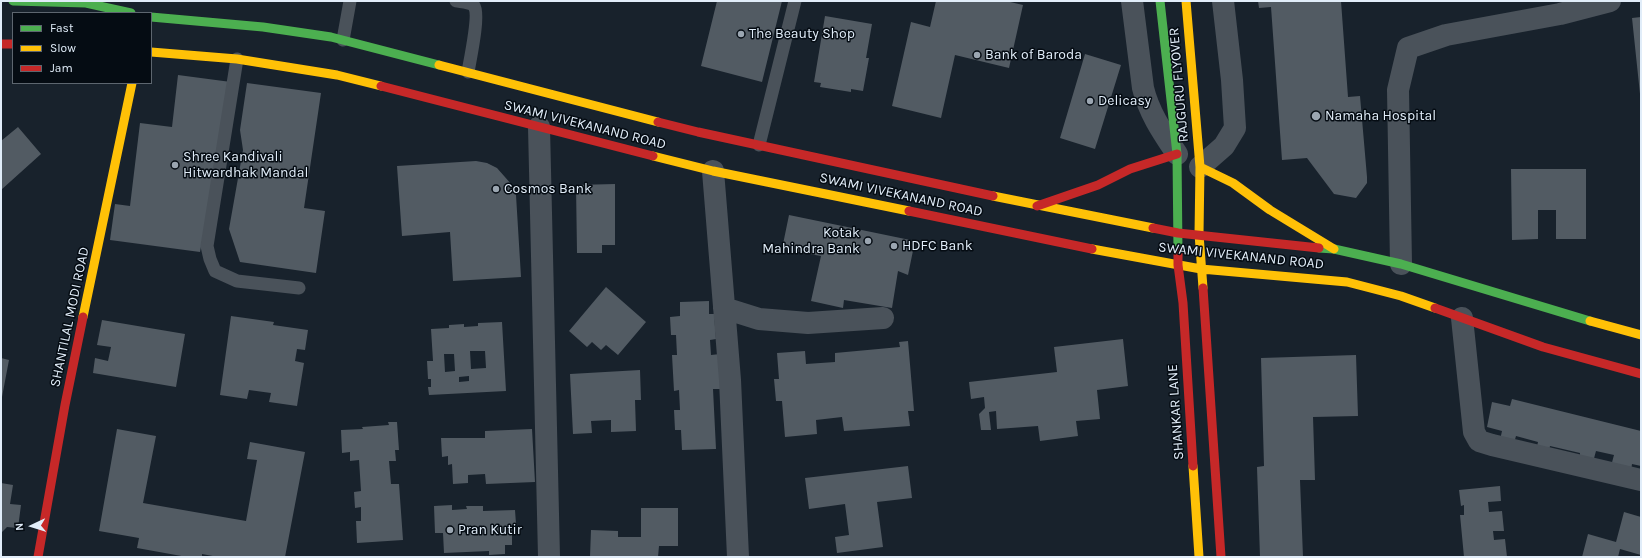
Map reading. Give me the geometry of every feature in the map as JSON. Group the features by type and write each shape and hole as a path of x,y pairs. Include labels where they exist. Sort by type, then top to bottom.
{"main road":[{"path":"13,1 86,2 128,12"},
{"name":"RAJGURU FLYOVER","path":"1160,1 1177,154 1178,233"},
{"name":"RAJGURU FLYOVER","path":"1186,1 1200,168 1199,234 1201,269"},
{"name":"SWAMI VIVEKANAND ROAD","path":"152,17 263,27 343,40 698,132 1037,206 1178,233 1334,249 1401,264 1641,335"},
{"path":"1,44 12,44"},
{"name":"SWAMI VIVEKANAND ROAD","path":"152,52 237,59 337,75 713,171 1146,260 1201,269 1347,282 1401,296 1543,348 1641,374"},
{"name":"SHANTILAL MODI ROAD","path":"38,557 66,406 132,84"},
{"path":"1037,206 1098,185 1130,169 1177,154"},
{"path":"1200,168 1234,183 1270,210 1334,249"},
{"name":"SHANKAR LANE","path":"1178,233 1178,265 1183,303 1199,557"},
{"path":"1201,269 1206,322 1221,557"}],"street":[{"path":"1132,1 1143,88 1146,100 1153,118 1177,154"},
{"path":"1200,168 1224,146 1235,128 1232,80 1223,1"},
{"path":"1401,264 1398,90 1408,48 1446,35 1560,14 1610,1"},
{"path":"539,127 549,557"},
{"path":"713,171 730,380 738,557"},
{"path":"724,308 759,319 808,323 883,318"},
{"path":"1462,318 1474,432 1479,441 1641,480"}],"lane":[{"path":"343,40 350,1"},
{"path":"456,1 472,4 475,7 476,20 468,72"},
{"path":"759,145 794,1"},
{"path":"237,59 207,246 210,259 215,271 237,281 299,288"}],"building":[{"name":"The Beauty Shop","path":"717,1 782,1 762,82 701,66"},
{"path":"936,1 1006,1 1023,5 1009,68 955,55 941,118 892,106 911,22 930,27"},
{"path":"1258,1 1341,1 1348,97 1360,96 1367,177 1367,183 1356,198 1334,194 1307,158 1282,160 1271,7 1259,8"},
{"path":"825,16 872,24 866,58 869,58 863,91 851,89 851,92 820,87 821,83 814,82"},
{"path":"1641,17 1641,94 1640,94 1632,18"},
{"name":"Delicasy","path":"1085,54 1121,65 1095,149 1060,138"},
{"name":"Shree Kandivali Hitwardhak Mandal","path":"178,75 231,82 200,252 110,240 115,204 130,206 140,123 172,127"},
{"path":"247,83 321,93 304,208 325,211 316,273 240,262 229,229 243,150 240,130"},
{"path":"18,127 41,154 1,190 1,141"},
{"path":"476,161 487,163 497,168 512,185 516,195 521,277 453,281 450,232 402,236 397,166"},
{"path":"1511,169 1586,169 1586,239 1556,239 1556,210 1538,210 1538,239 1512,240"},
{"path":"615,184 615,245 602,245 602,253 577,253 576,185"},
{"path":"789,215 915,241 908,275 898,271 892,308 844,300 843,308 811,301 821,256 782,249"},
{"path":"606,287 646,322 618,355 606,345 601,350 592,342 587,347 569,331"},
{"path":"709,301 709,314 714,314 716,339 710,340 711,355 720,354 721,389 713,389 716,449 682,450 681,430 675,430 674,410 680,410 679,390 674,391 672,355 677,355 676,335 671,335 670,317 680,316 680,302"},
{"path":"231,316 274,322 273,325 308,330 305,350 297,349 295,361 304,363 297,406 269,402 271,393 249,390 247,399 220,395"},
{"path":"102,320 185,334 176,387 93,373 95,358 108,361 111,347 97,345"},
{"path":"502,322 506,391 429,395 428,387 431,387 431,379 428,379 427,361 433,361 431,329 449,328 449,325 464,324 464,327 478,326 478,323","holes":["470,351 485,351 486,368 471,369","444,354 454,354 455,371 445,372","469,376 469,381 459,382 459,377"]},
{"path":"1123,339 1128,386 1097,390 1100,419 1076,421 1078,436 1040,441 1038,426 997,429 996,411 989,412 991,430 981,430 979,414 985,408 984,397 971,399 969,382 1057,372 1054,347"},
{"path":"908,341 914,411 908,411 910,426 844,431 842,417 816,420 817,434 785,437 782,401 776,401 774,379 779,379 777,353 805,351 806,364 835,362 835,353 900,347 899,342"},
{"path":"1356,355 1358,416 1313,417 1315,480 1300,480 1303,557 1260,557 1257,467 1264,466 1261,358"},
{"path":"1,358 9,360 2,397 1,397"},
{"path":"640,370 641,400 635,400 636,431 611,432 611,420 591,421 592,433 573,434 570,374"},
{"path":"1512,399 1641,431 1641,466 1632,464 1631,471 1611,466 1614,455 1596,451 1593,462 1580,458 1580,453 1550,446 1548,454 1536,451 1538,442 1516,436 1514,443 1500,440 1502,431 1487,427 1492,402 1510,406"},
{"path":"388,422 397,422 399,450 395,450 396,461 389,461 391,484 399,484 403,540 357,543 356,521 361,521 361,507 355,508 354,492 361,491 359,460 350,461 350,452 342,453 341,430 363,429 362,427 389,425"},
{"path":"117,429 156,436 143,503 246,521 257,460 247,459 250,442 305,452 285,557 218,557 202,554 202,557 187,557 137,548 139,538 99,531"},
{"path":"532,429 535,482 486,484 485,474 468,475 468,483 453,484 452,464 448,465 448,456 442,457 441,438 485,438 485,431"},
{"path":"908,466 912,498 877,502 883,547 837,553 835,537 849,535 845,504 809,509 805,478"},
{"path":"1,483 13,485 10,504 21,505 18,528 7,527 1,533"},
{"path":"1500,486 1501,501 1488,502 1489,512 1502,511 1504,531 1493,531 1494,540 1505,539 1507,557 1464,557 1460,515 1464,515 1464,505 1461,506 1459,490"},
{"name":"Pran Kutir","path":"452,505 452,510 467,509 466,506 483,506 483,511 515,510 516,524 512,525 512,545 505,545 505,554 489,555 489,551 444,553 443,533 435,533 434,506","holes":["464,527 482,527 482,533 465,533"]},
{"path":"641,508 678,508 678,546 659,546 658,557 590,557 591,530 618,531 618,537 641,537"},
{"path":"1624,512 1641,517 1641,555 1620,549 1618,557 1582,557 1588,534 1616,542"}],"traffic: fast":[{"path":"13,1 86,3 126,12"},
{"path":"1160,1 1177,154 1178,252"},
{"path":"152,17 263,27 331,37 439,65"},
{"path":"1319,248 1334,249 1401,264 1590,321"}],"traffic: slow":[{"path":"1186,1 1200,167 1199,234 1203,288"},
{"path":"152,52 237,59 337,75 381,86"},
{"path":"439,65 658,122"},
{"path":"83,317 132,84"},
{"path":"653,156 713,171 909,211"},
{"path":"1200,167 1233,183 1270,210 1334,249"},
{"path":"993,196 1153,228"},
{"path":"1092,249 1201,269 1347,282 1401,296 1435,308"},
{"path":"1590,321 1641,335"},
{"path":"1193,466 1199,557"}],"traffic: jam":[{"path":"1,44 12,44"},
{"path":"381,86 653,156"},
{"path":"658,122 993,196"},
{"path":"1037,206 1098,185 1130,169 1177,154"},
{"path":"909,211 1092,249"},
{"path":"1153,228 1178,233 1319,248"},
{"path":"1178,252 1178,265 1183,303 1193,466"},
{"path":"1203,288 1221,557"},
{"path":"1435,308 1543,347 1641,374"},
{"path":"38,557 65,405 83,317"}],"place":[{"name":"The Beauty Shop","path":"741,34"},
{"name":"Bank of Baroda","path":"977,55"},
{"name":"Delicasy","path":"1090,101"},
{"name":"Namaha Hospital","path":"1316,116"},
{"name":"Shree Kandivali Hitwardhak Mandal","path":"175,165"},
{"name":"Cosmos Bank","path":"496,189"},
{"name":"Kotak Mahindra Bank","path":"868,241"},
{"name":"HDFC Bank","path":"894,246"},
{"name":"Pran Kutir","path":"450,530"}]}
